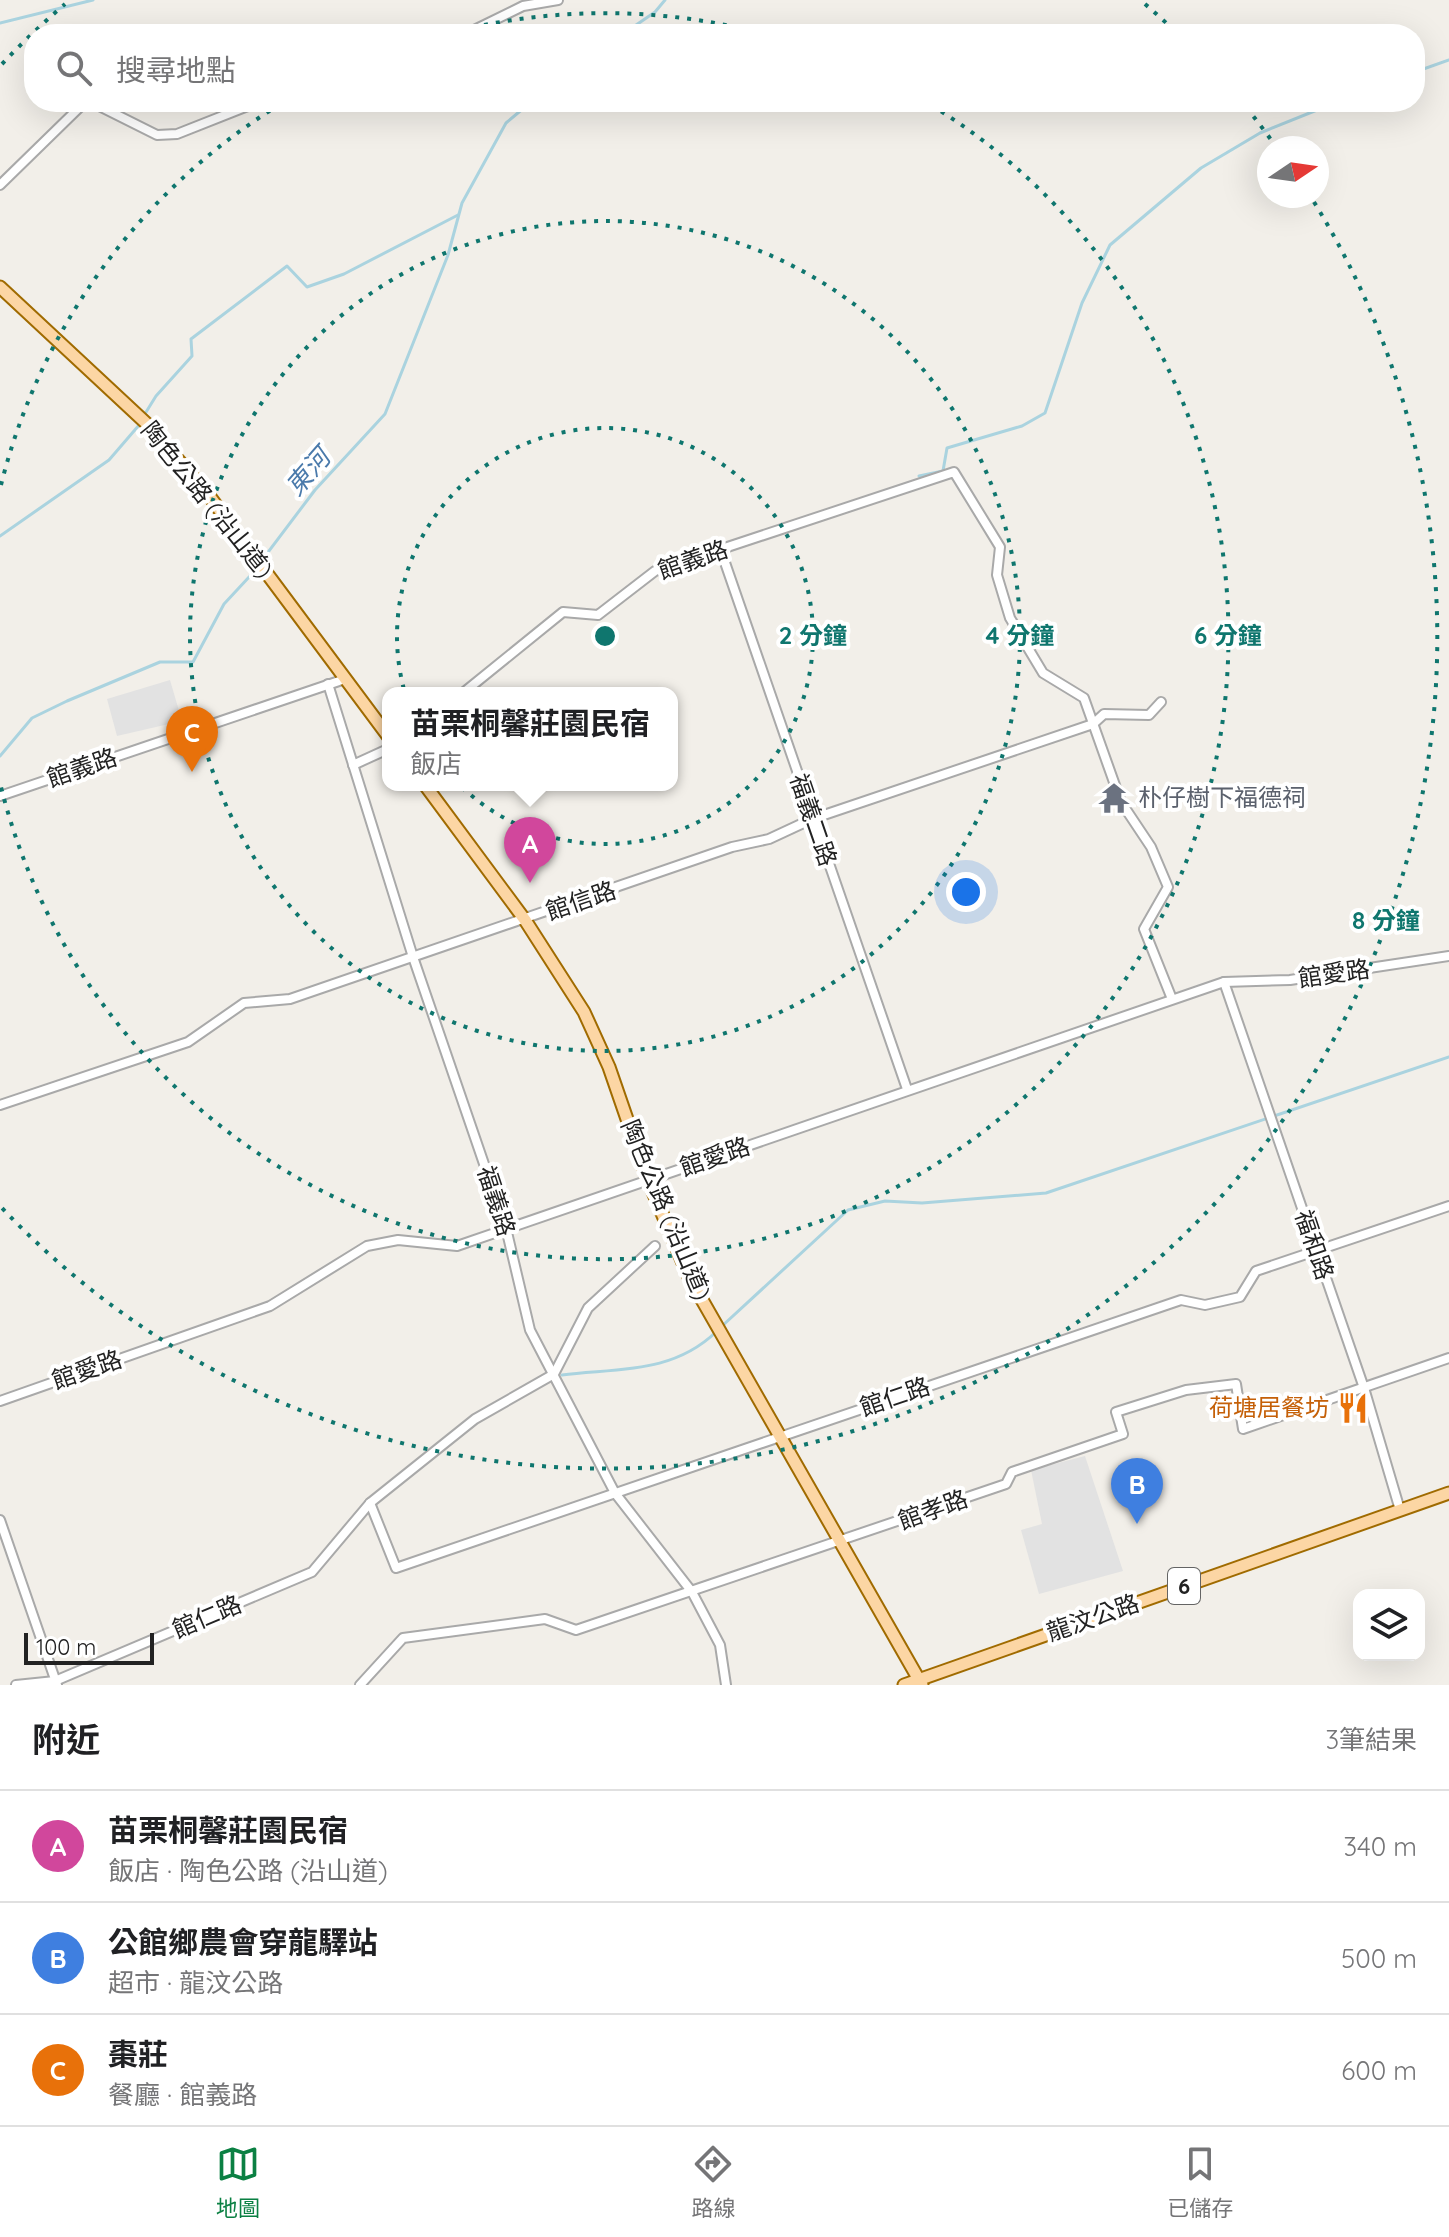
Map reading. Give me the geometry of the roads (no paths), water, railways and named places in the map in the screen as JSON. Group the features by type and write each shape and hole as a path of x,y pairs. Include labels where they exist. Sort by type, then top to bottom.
{"main road":[{"name":"陶色公路 (沿山道)","path":"0,287 136,414 207,493 382,728"},
{"name":"陶色公路 (沿山道)","path":"429,791 525,920 584,1012 609,1067 648,1180 689,1277 920,1682"},
{"name":"龍汶公路","path":"920,1682 1449,1493"},
{"name":"6","path":"904,1685 920,1682"}],"street":[{"path":"486,24 523,6 558,0"},
{"path":"0,185 77,112"},
{"path":"109,112 157,135 177,134 233,112"},
{"name":"館義路","path":"470,687 563,612 598,615 655,571 954,472 1000,547 997,575 1010,618 1043,673 1084,698 1093,724"},
{"name":"福義二路","path":"721,551 907,1089"},
{"name":"館義路","path":"0,796 345,679"},
{"name":"福義路","path":"328,684 413,957 506,1228 530,1330 615,1493 692,1592 720,1645 726,1685"},
{"name":"館信路","path":"0,1105 188,1042 244,1003 290,999 732,847 769,839 812,819 1093,724 1104,714 1149,715 1161,702"},
{"path":"1093,724 1121,802 1151,847 1168,887 1144,929 1172,999"},
{"path":"353,765 382,752"},
{"name":"館愛路","path":"0,1401 270,1306 367,1246 398,1240 457,1246 1224,982 1290,980 1449,956"},
{"name":"福和路","path":"1224,982 1364,1388 1400,1510"},
{"name":"館仁路","path":"370,1503 396,1568 1181,1300 1205,1305 1240,1297 1256,1271 1449,1206"},
{"path":"554,1374 588,1308 655,1246"},
{"name":"館孝路","path":"360,1685 403,1638 545,1619 576,1630 840,1543 1006,1484 1012,1472 1123,1434 1116,1412 1186,1390 1236,1384 1243,1429 1449,1358"},
{"name":"館仁路","path":"16,1685 56,1683 312,1572 370,1503 475,1419 554,1374"},
{"path":"0,1520 56,1683"}],"waterway":[{"path":"0,23 93,0"},
{"name":"東河","path":"638,24 655,12 665,0"},
{"path":"1425,68 1449,60"},
{"name":"東河","path":"0,756 32,718 160,662 193,662 224,604 250,576 315,490 385,414 448,255 462,203 506,123 519,112"},
{"path":"919,476 943,471 947,448 1022,426 1045,413 1082,303 1110,245 1201,168 1260,133 1312,112"},
{"path":"143,417 156,396 192,356 191,339 287,266 307,287 344,274 458,215"},
{"path":"0,536 109,460 140,424"},
{"path":"721,1327 848,1210 885,1201 922,1203 1046,1193 1449,1057"},
{"path":"562,1375 644,1367 663,1362 699,1346 716,1332"}],"place":[{"name":"棗莊","path":"192,772"},
{"name":"朴仔樹下福德祠","path":"1114,798"},
{"name":"苗栗桐馨莊園民宿","path":"530,883"},
{"name":"荷塘居餐坊","path":"1353,1408"},
{"name":"公館鄉農會穿龍驛站","path":"1137,1524"}]}
